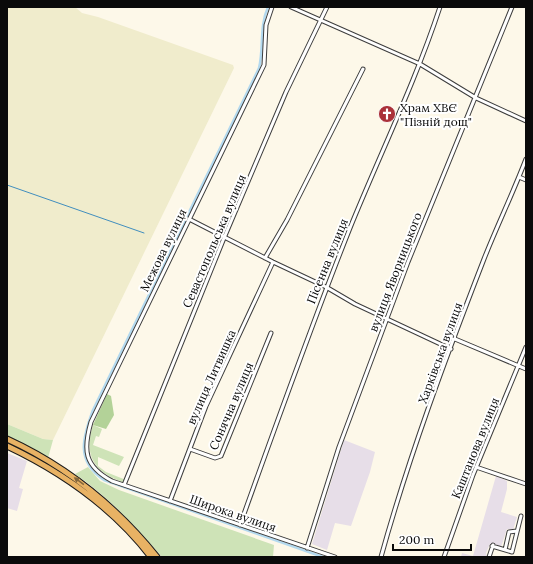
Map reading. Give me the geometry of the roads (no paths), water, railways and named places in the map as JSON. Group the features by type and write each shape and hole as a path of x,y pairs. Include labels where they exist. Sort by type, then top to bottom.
{"highway":[{"path":"7,439 41,456 95,493 128,523 157,557"},
{"path":"7,446 41,463 88,495 118,521 151,557"}],"street":[{"name":"Межова вулиця","path":"124,485 104,476 94,468 88,456 86,438 91,422 264,65 266,25 272,7"},
{"path":"291,7 420,64 476,98 526,120"},
{"name":"Севастопольська вулиця","path":"124,485 224,238 286,92 327,7"},
{"name":"Пісенна вулиця","path":"240,525 326,287 420,64 440,7"},
{"name":"вулиця Яворницького","path":"307,548 339,447 434,197 471,105 476,98 512,7"},
{"path":"265,258 286,220 362,68"},
{"name":"Харківська вулиця","path":"381,557 413,454 451,349 484,259 526,159"},
{"path":"519,177 526,180"},
{"path":"189,219 224,238 326,287 355,304 451,349"},
{"name":"вулиця Литвишка","path":"170,500 206,406 273,262"},
{"name":"Сонячна вулиця","path":"190,449 215,458 221,456 272,333"},
{"path":"455,339 526,369"},
{"name":"Каштанова вулиця","path":"444,557 476,467 526,347"},
{"path":"476,467 526,484"},
{"name":"Широка вулиця","path":"124,485 335,557"},
{"path":"489,557 492,545 512,552 521,516"},
{"path":"505,550 509,532 517,531"}],"waterway":[{"path":"268,7 265,15 259,68 93,410 86,430 84,448 85,457 89,465 95,473 104,480 323,557"},
{"path":"7,185 144,233"}],"place":[{"name":"Храм ХВЄ \"Пізній дощ\"","path":"387,114"}]}
